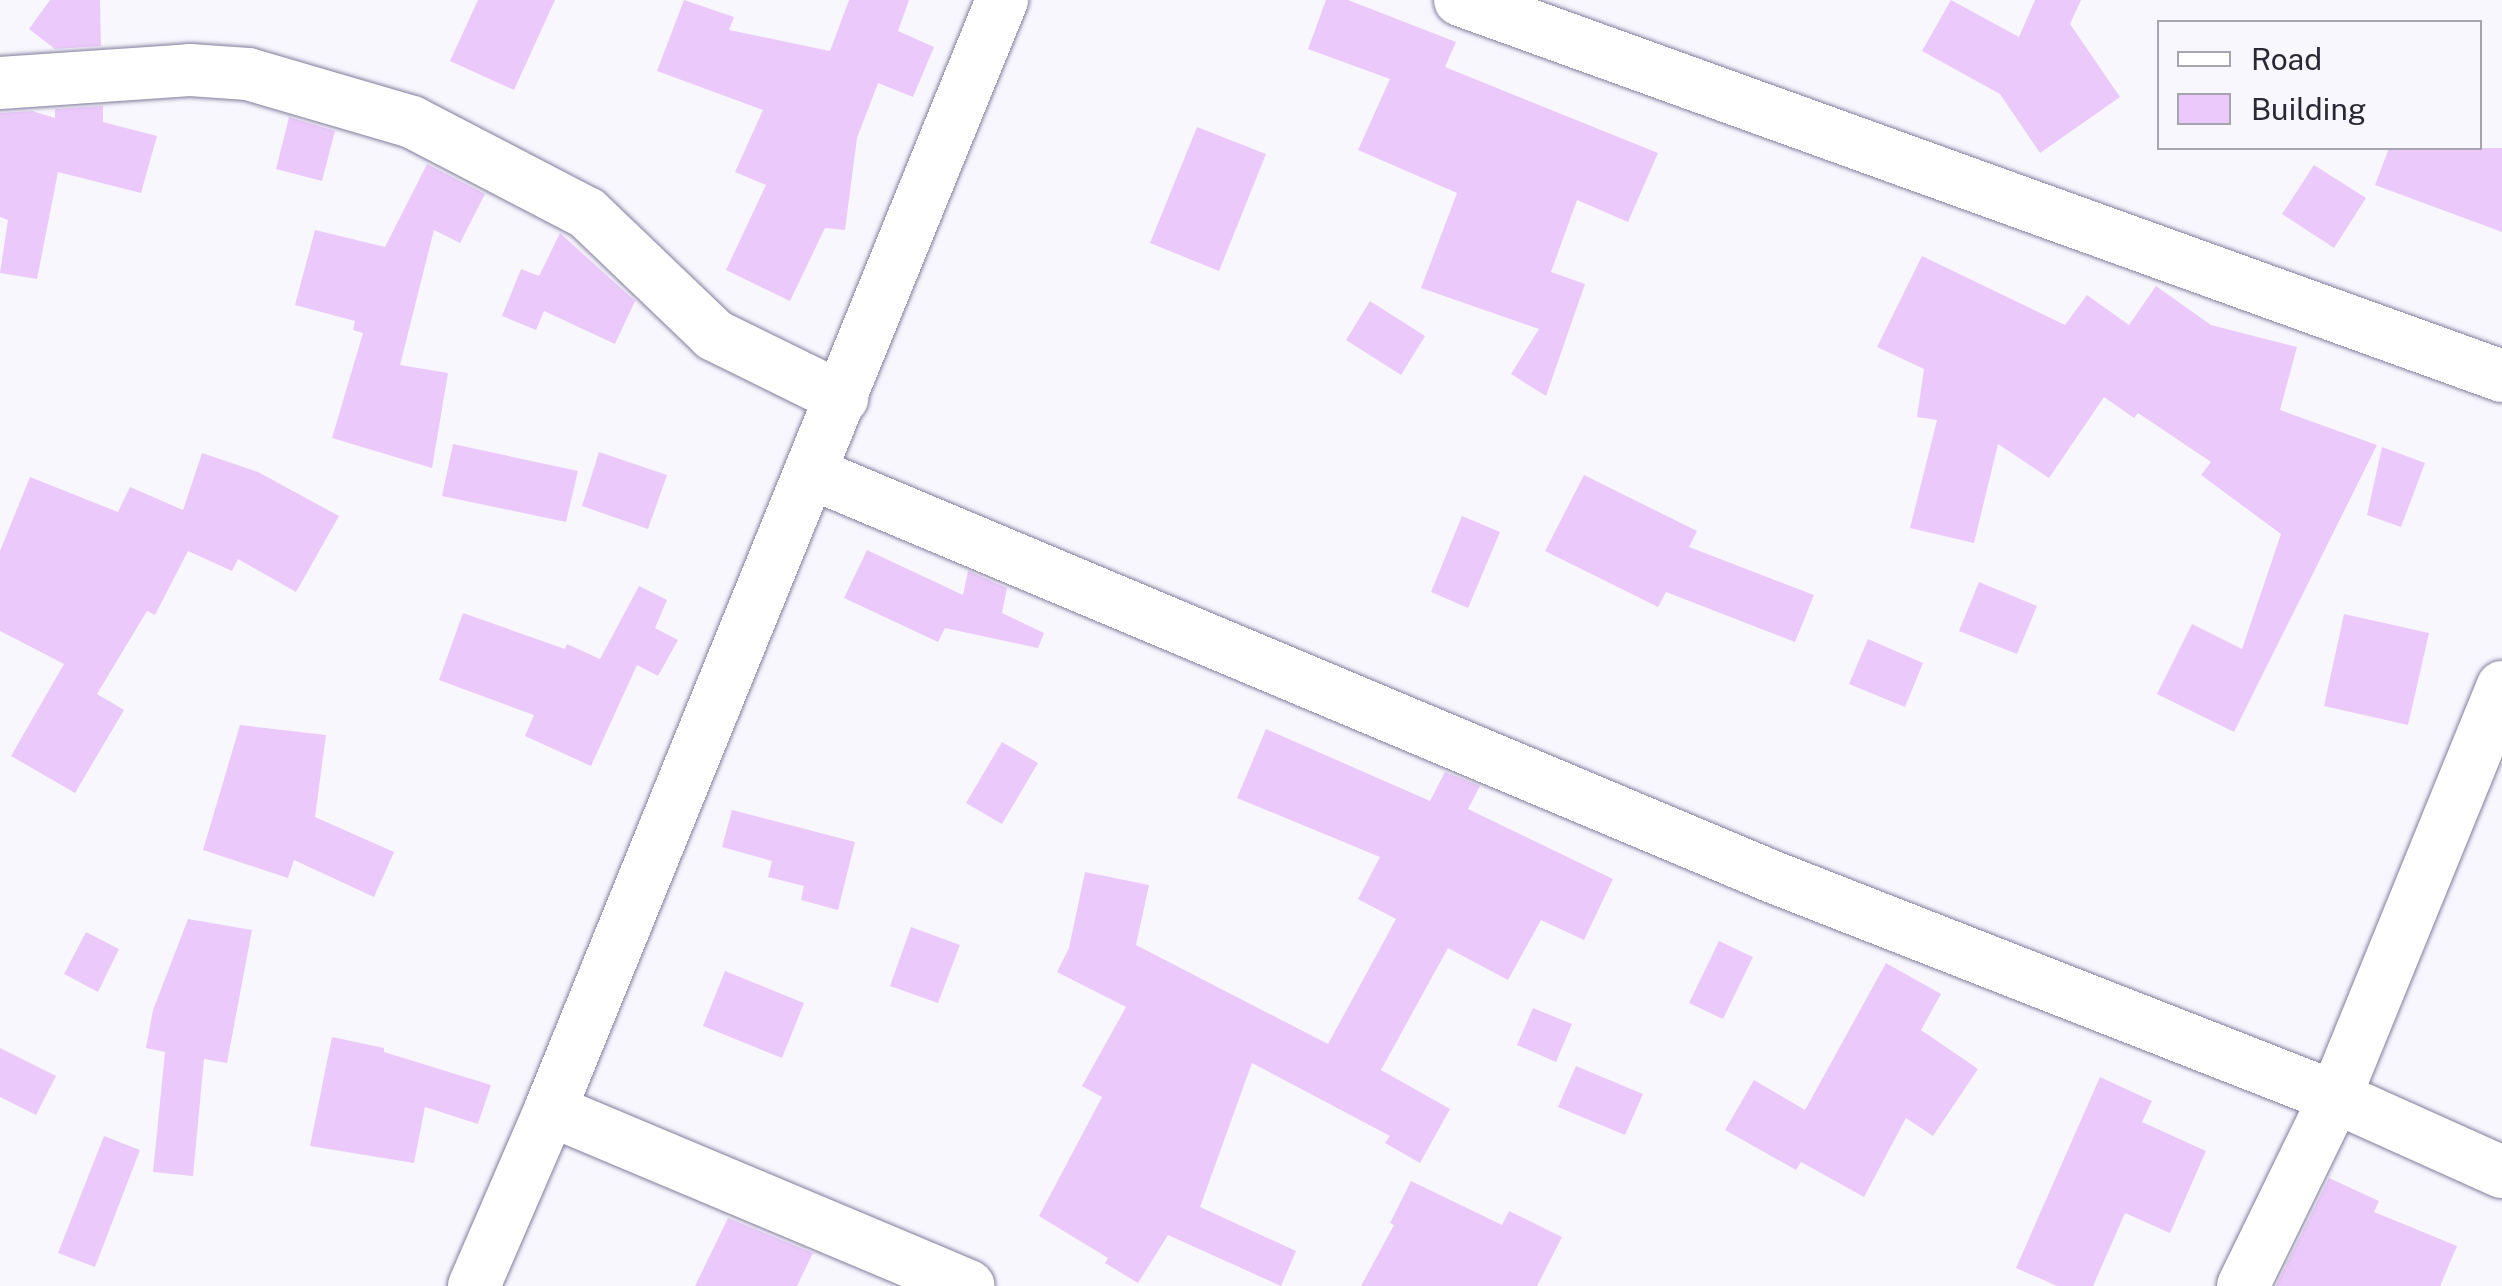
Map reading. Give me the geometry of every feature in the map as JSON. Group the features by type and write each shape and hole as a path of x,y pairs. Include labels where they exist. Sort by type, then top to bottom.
{"street":[{"path":"474,1286 550,1110 1002,0"},
{"path":"1460,0 2502,376"},
{"path":"0,82 190,70 248,74 412,122 587,213 714,335 842,398"},
{"path":"811,473 1773,877 2335,1098 2502,1172"},
{"path":"2243,1286 2335,1098 2502,687"},
{"path":"550,1110 968,1286"}],"building":[{"path":"50,0 100,0 101,46 55,49 29,29"},
{"path":"478,0 555,0 514,90 450,61"},
{"path":"684,0 734,17 729,30 830,51 849,0 909,0 898,31 934,47 913,97 878,83 857,138 845,230 825,228 790,301 726,270 766,185 735,172 763,110 657,71"},
{"path":"1326,0 1348,0 1456,42 1445,67 1658,153 1628,222 1577,200 1551,272 1585,284 1546,396 1511,374 1539,329 1421,288 1457,193 1358,150 1390,79 1308,49"},
{"path":"1951,0 2019,37 2035,0 2081,0 2070,24 2120,97 2040,153 2000,94 1922,51"},
{"path":"103,106 103,122 157,136 141,193 58,172 37,279 0,273 8,220 0,217 0,113 32,111 55,118 55,109"},
{"path":"289,117 335,131 322,181 276,169"},
{"path":"1197,127 1266,154 1219,271 1150,243"},
{"path":"2502,148 2502,232 2375,185 2388,150"},
{"path":"427,164 485,194 460,243 434,230 400,365 448,373 432,468 332,438 363,333 353,330 355,321 295,305 315,230 385,247"},
{"path":"2314,165 2366,198 2334,248 2282,214"},
{"path":"560,233 635,301 615,344 544,311 536,330 502,316 521,269 539,276"},
{"path":"1922,256 2065,325 2087,295 2129,325 2156,286 2211,325 2297,347 2280,410 2377,445 2234,732 2157,694 2192,624 2242,649 2281,534 2201,475 2211,462 2138,413 2134,418 2104,397 2049,478 1998,444 1974,543 1910,528 1937,420 1917,417 1924,369 1877,347"},
{"path":"1370,301 1425,336 1401,375 1346,340"},
{"path":"453,444 578,471 566,522 442,496"},
{"path":"2382,447 2425,463 2401,527 2367,515"},
{"path":"599,452 667,475 648,529 582,506"},
{"path":"202,453 258,472 339,516 296,592 238,559 232,571 188,551 155,615 147,611 97,694 124,710 75,793 11,756 64,664 0,631 0,551 30,477 118,512 130,487 183,510"},
{"path":"1584,475 1697,531 1689,547 1814,595 1795,642 1666,592 1658,607 1545,551"},
{"path":"1462,516 1500,532 1468,608 1431,592"},
{"path":"867,550 963,595 968,571 1007,588 1002,613 1044,633 1038,648 945,628 938,642 844,598"},
{"path":"1979,582 2037,606 2017,654 1959,631"},
{"path":"639,586 667,600 655,628 678,640 658,676 637,665 591,766 525,736 534,715 439,680 463,613 565,649 567,644 600,659"},
{"path":"2344,614 2429,633 2408,725 2324,706"},
{"path":"1868,639 1923,663 1905,707 1849,684"},
{"path":"240,725 326,735 315,817 394,852 374,897 294,860 288,878 203,850"},
{"path":"1266,729 1430,801 1445,772 1480,786 1468,809 1613,879 1584,940 1541,920 1508,980 1448,948 1381,1070 1450,1109 1420,1163 1385,1143 1390,1136 1252,1063 1200,1207 1296,1251 1281,1286 1168,1235 1138,1283 1105,1263 1108,1258 1039,1216 1102,1097 1082,1086 1126,1007 1057,972 1069,948 1085,872 1149,885 1136,945 1328,1044 1396,919 1358,899 1380,857 1237,798"},
{"path":"1002,742 1038,763 1002,824 966,803"},
{"path":"732,810 855,842 838,910 801,900 804,886 768,877 772,861 722,847"},
{"path":"188,919 252,930 227,1063 204,1059 193,1176 153,1172 165,1052 146,1048 153,1010"},
{"path":"911,927 960,945 938,1003 890,986"},
{"path":"86,932 119,949 98,992 64,974"},
{"path":"1719,941 1753,957 1723,1019 1689,1003"},
{"path":"1886,963 1941,994 1921,1030 1978,1069 1933,1136 1906,1118 1864,1197 1801,1162 1796,1170 1725,1130 1754,1080 1805,1110"},
{"path":"725,971 804,1003 782,1058 703,1026"},
{"path":"1533,1008 1572,1024 1556,1062 1517,1045"},
{"path":"332,1037 384,1048 384,1052 491,1085 478,1124 425,1107 414,1163 310,1146"},
{"path":"0,1048 56,1076 36,1115 0,1097"},
{"path":"1576,1066 1643,1094 1625,1135 1558,1107"},
{"path":"2100,1077 2152,1101 2142,1122 2206,1151 2170,1233 2125,1213 2093,1286 2057,1286 2016,1268"},
{"path":"104,1136 140,1150 95,1267 58,1253"},
{"path":"2329,1178 2379,1201 2374,1212 2457,1246 2440,1286 2276,1286"},
{"path":"1411,1181 1502,1225 1509,1211 1562,1237 1537,1286 1361,1286 1394,1225 1390,1223"},
{"path":"728,1218 813,1253 797,1286 695,1286"}]}
